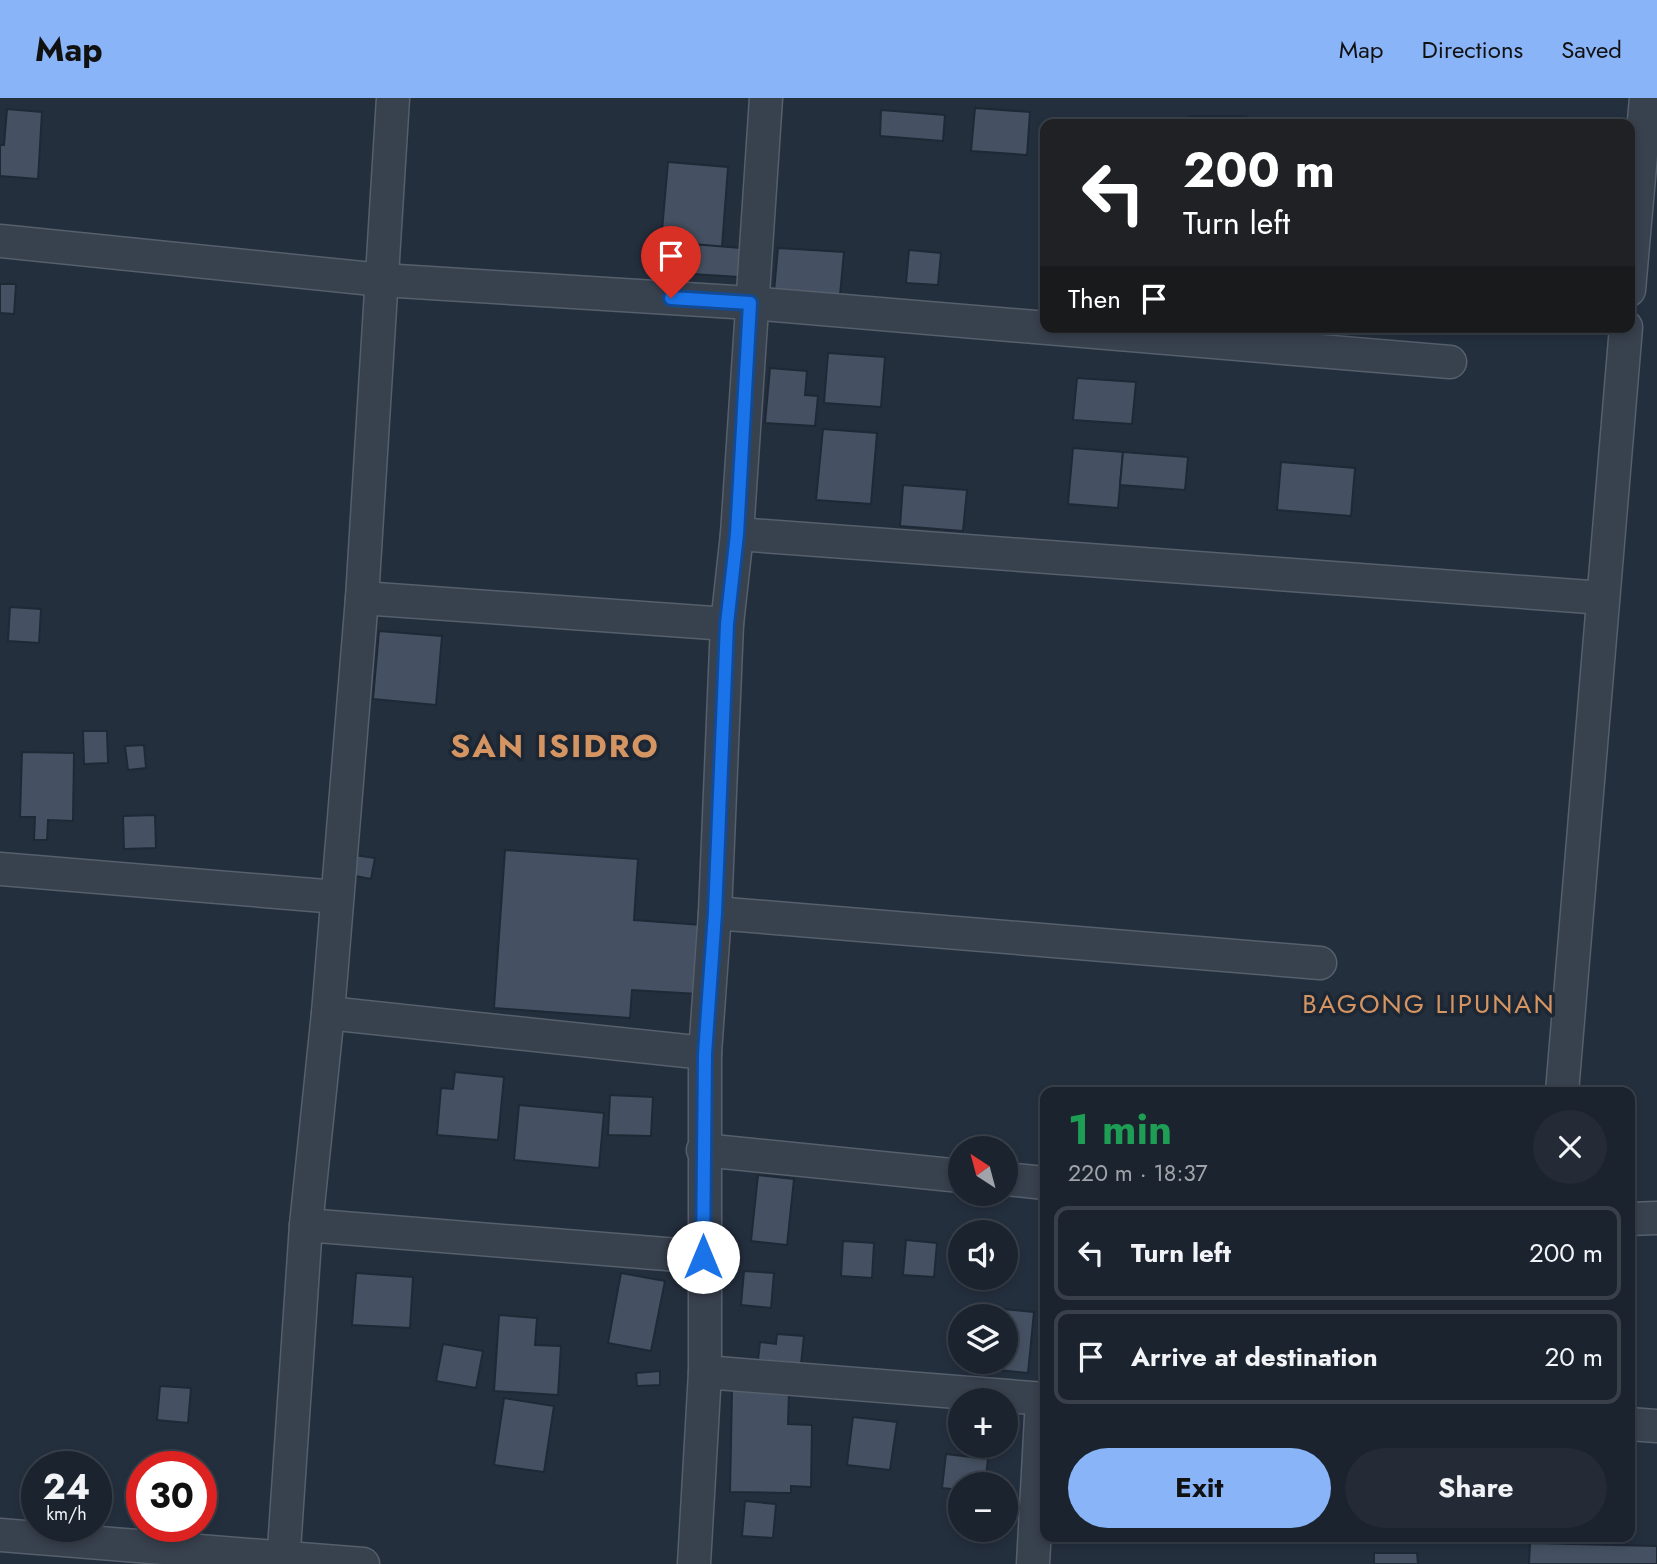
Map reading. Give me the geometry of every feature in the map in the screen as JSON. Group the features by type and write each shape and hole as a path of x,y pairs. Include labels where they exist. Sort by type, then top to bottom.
{"street":[{"path":"283,1561 306,1224 328,1013 362,598 393,98"},
{"path":"694,1564 705,1372 705,1054 715,913 727,624 737,534 750,303 766,98"},
{"path":"1635,222 1646,98"},
{"path":"0,241 382,280 750,303 1040,327"},
{"path":"1106,333 1450,362"},
{"path":"1562,1087 1625,333"},
{"path":"737,534 1603,598"},
{"path":"362,598 727,624"},
{"path":"0,869 337,897"},
{"path":"715,913 1320,964"},
{"path":"328,1013 705,1054"},
{"path":"703,1150 948,1175"},
{"path":"1018,1180 1040,1182"},
{"path":"1635,1219 1657,1218"},
{"path":"306,1224 703,1257"},
{"path":"705,1372 1040,1399"},
{"path":"1635,1424 1657,1426"},
{"path":"1034,1564 1040,1454"},
{"path":"0,1535 283,1561 363,1564"}],"building":[{"path":"975,108 1030,112 1027,155 971,151"},
{"path":"7,109 42,112 38,179 0,176 0,145 4,145"},
{"path":"881,110 945,115 943,141 880,136"},
{"path":"1189,116 1246,116 1246,119 1189,119"},
{"path":"668,162 728,167 722,247 661,242"},
{"path":"679,243 741,248 739,277 677,273"},
{"path":"778,248 844,252 839,306 773,302"},
{"path":"909,250 941,253 938,285 906,283"},
{"path":"0,284 16,284 14,314 0,313"},
{"path":"828,353 885,357 881,407 824,403"},
{"path":"770,368 807,371 805,395 818,396 815,426 765,423"},
{"path":"1077,378 1136,382 1132,424 1073,420"},
{"path":"823,429 877,433 871,504 816,500"},
{"path":"1073,448 1123,452 1118,508 1068,504"},
{"path":"1123,452 1188,457 1185,490 1120,485"},
{"path":"1281,462 1355,468 1351,516 1277,510"},
{"path":"903,485 967,490 963,531 900,526"},
{"path":"10,607 41,609 39,643 8,641"},
{"path":"379,631 442,636 436,705 373,699"},
{"path":"83,731 107,731 108,763 84,764"},
{"path":"144,745 146,768 128,770 125,746"},
{"path":"22,752 74,753 73,821 48,820 47,840 34,840 35,817 20,817"},
{"path":"155,815 156,848 124,849 123,816"},
{"path":"505,850 638,859 634,920 702,925 698,994 632,990 630,1018 494,1008"},
{"path":"354,855 375,858 371,879 350,875"},
{"path":"455,1072 504,1077 498,1140 437,1135 441,1088 453,1089"},
{"path":"610,1095 653,1097 651,1136 608,1135"},
{"path":"519,1105 604,1113 599,1168 514,1160"},
{"path":"758,1175 794,1179 787,1245 751,1241"},
{"path":"906,1240 937,1243 934,1277 903,1275"},
{"path":"843,1241 874,1243 872,1278 841,1276"},
{"path":"744,1271 774,1273 771,1308 741,1305"},
{"path":"356,1273 413,1277 410,1328 352,1325"},
{"path":"621,1273 665,1281 651,1351 608,1343"},
{"path":"1018,1310 1034,1312 1028,1373 1018,1372"},
{"path":"499,1315 537,1318 535,1345 561,1346 558,1395 494,1391"},
{"path":"777,1334 804,1336 801,1364 758,1360 760,1342 776,1344"},
{"path":"443,1344 483,1351 476,1388 436,1381"},
{"path":"660,1371 660,1385 637,1386 636,1373"},
{"path":"160,1386 191,1388 188,1423 157,1420"},
{"path":"732,1390 789,1391 788,1424 812,1425 811,1487 791,1486 791,1493 730,1492"},
{"path":"504,1398 554,1406 544,1472 494,1465"},
{"path":"853,1417 897,1422 890,1470 847,1465"},
{"path":"946,1454 948,1458 988,1459 986,1472 948,1472 948,1489 942,1488"},
{"path":"745,1501 776,1504 773,1538 742,1536"},
{"path":"1530,1543 1657,1546 1657,1564 1529,1564"},
{"path":"1374,1553 1417,1553 1418,1564 1374,1564"}],"district":[{"name":"SAN ISIDRO","path":"555,746"},
{"name":"BAGONG LIPUNAN","path":"1429,1004"}],"route":[{"path":"671,298 750,303 737,534 727,624 715,913 705,1054 703,1257"}]}
